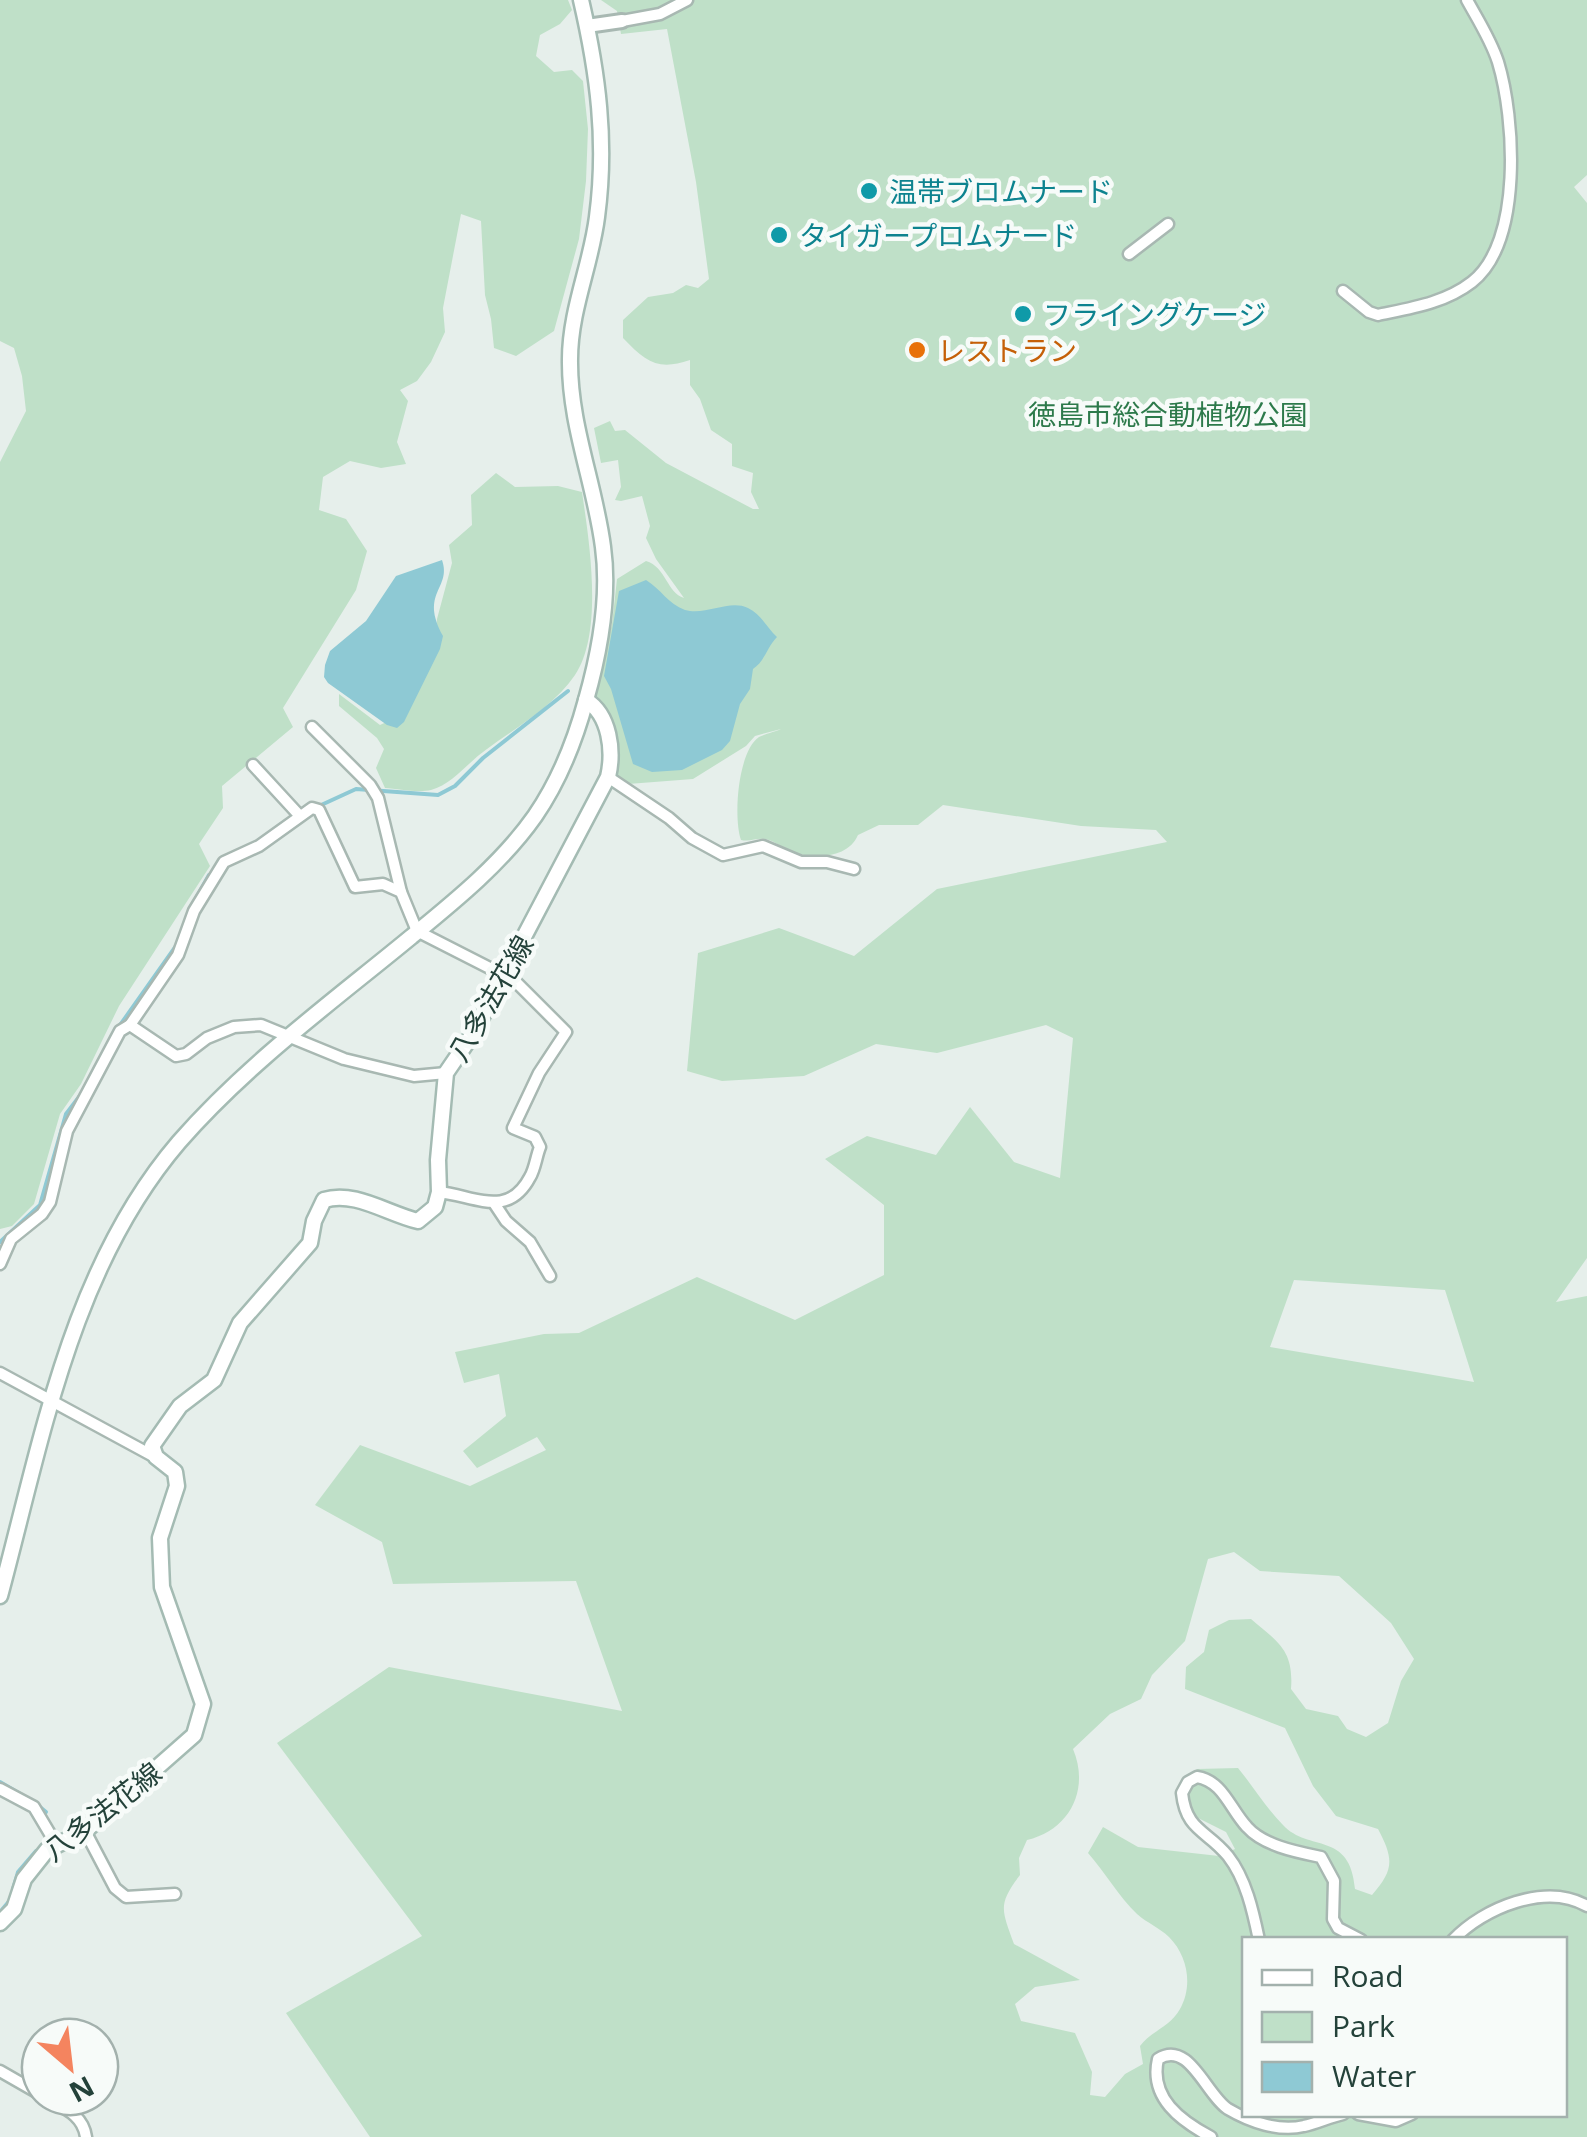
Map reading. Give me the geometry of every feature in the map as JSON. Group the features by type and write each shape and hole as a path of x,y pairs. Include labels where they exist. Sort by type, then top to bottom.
{"main road":[{"path":"0,1596 76,1325 98,1270 141,1194 190,1131 291,1036 504,854 533,819 569,752 586,700 607,589 603,545 570,385 570,344 578,290 597,220 604,138 581,0"},
{"name":"八多法花線","path":"439,1192 446,1073 474,1032 570,856 608,777 607,729 597,706 586,700"},
{"path":"156,1457 152,1446 180,1406 214,1380 240,1323 310,1243 324,1200 335,1196 369,1203 418,1221 435,1207 439,1192"},
{"name":"八多法花線","path":"0,1924 14,1909 32,1868 56,1844 86,1831 194,1735 203,1704 162,1586 160,1538 177,1486 175,1472 156,1457"}],"street":[{"path":"587,26 660,14 687,0"},
{"path":"1344,291 1369,312 1378,314 1434,302 1476,280 1495,254 1508,211 1509,153 1502,76 1492,45 1467,0"},
{"path":"1129,254 1168,224"},
{"path":"312,727 378,798 412,925 503,974 566,1032 539,1073 513,1128 535,1137 540,1147 532,1176 504,1203 439,1192"},
{"path":"253,765 299,815"},
{"path":"608,777 670,818 692,838 723,855 763,846 789,859 854,869"},
{"path":"0,1264 11,1239 42,1214 50,1202 67,1131 120,1031 130,1025 178,956 194,912 224,862 259,846 312,808 320,810 356,887 383,884 402,892"},
{"path":"130,1025 176,1056 234,1027 261,1025 344,1060 414,1076 446,1073"},
{"path":"494,1203 530,1242 550,1276"},
{"path":"0,1372 156,1457"},
{"path":"1258,1937 1240,1875 1225,1852 1188,1818 1182,1793 1196,1777 1212,1782 1248,1829 1263,1839 1292,1852 1321,1857 1334,1881 1333,1918 1338,1928 1355,1937"},
{"path":"0,1789 34,1807 56,1844"},
{"path":"86,1831 115,1888 126,1897 175,1894"},
{"path":"1456,1937 1464,1927 1494,1910 1540,1897 1568,1898 1587,1906"},
{"path":"1212,2137 1180,2118 1161,2095 1155,2072 1158,2059 1166,2054 1180,2055 1211,2095 1242,2114"},
{"path":"1248,2117 1264,2124 1299,2128 1333,2117"},
{"path":"1377,2117 1404,2117"}],"green space":[{"path":"0,0 568,0 572,10 560,24 540,35 536,56 554,72 572,70 583,81 588,129 579,239 554,331 516,356 494,348 485,295 481,221 461,214 443,308 445,332 417,381 400,390 408,401 397,442 406,464 381,468 350,461 323,477 319,510 346,519 367,551 356,590 283,708 293,727 222,786 223,808 199,844 210,866 119,1006 81,1084 60,1114 34,1204 12,1226 0,1229 0,462 26,411 14,348 0,341"},
{"name":"徳島市総合動植物公園","path":"601,0 1587,0 1587,175 1574,187 1587,203 1587,1258 1556,1302 1587,1296 1587,2137 370,2137 286,2013 422,1936 277,1743 389,1667 622,1711 576,1581 393,1584 382,1542 315,1505 360,1445 470,1486 546,1450 537,1437 477,1468 463,1451 506,1416 499,1374 464,1383 455,1352 544,1334 579,1333 697,1277 795,1320 884,1275 884,1205 825,1159 867,1136 936,1155 970,1107 1014,1162 1060,1178 1073,1038 1046,1025 937,1053 876,1044 804,1076 722,1081 687,1071 698,953 779,928 854,956 937,889 1167,842 1156,830 1081,826 943,805 918,825 879,825 831,855 794,853 765,839 741,840 738,801 746,756 759,737 781,729 755,736 746,746 693,779 628,784 614,778 609,723 594,696 612,624 617,579 646,561 684,598 646,538 650,526 642,496 615,500 621,487 618,460 601,463 594,428 610,421 615,431 625,430 666,463 759,509 751,492 753,473 732,466 732,444 711,430 700,399 690,385 690,360 669,365 653,362 623,338 623,320 648,297 673,293 686,285 698,288 709,279 696,182 667,29 621,34 617,11","holes":["1294,1280 1445,1290 1474,1382 1270,1347","1234,1552 1260,1571 1339,1576 1391,1623 1414,1659 1401,1681 1388,1723 1366,1737 1347,1729 1338,1716 1306,1709 1291,1689 1287,1656 1251,1619 1229,1620 1209,1630 1204,1652 1186,1667 1185,1689 1285,1728 1313,1786 1336,1816 1378,1829 1389,1856 1388,1871 1372,1895 1355,1889 1345,1858 1337,1850 1305,1839 1283,1825 1238,1768 1197,1769 1184,1782 1192,1815 1226,1832 1235,1849 1219,1856 1138,1847 1103,1827 1088,1853 1130,1907 1175,1945 1181,1953 1187,1981 1176,2015 1140,2046 1143,2064 1125,2074 1105,2097 1090,2095 1092,2072 1075,2033 1021,2021 1015,2004 1035,1987 1080,1980 1014,1944 1005,1901 1020,1875 1019,1858 1027,1840 1055,1827 1072,1806 1079,1779 1073,1749 1110,1714 1141,1699 1152,1675 1185,1641 1208,1559"]},
{"path":"496,473 515,487 558,486 582,492 592,585 584,657 557,697 446,783 426,791 385,788 376,768 384,749 377,738 339,706 339,694 380,725 399,716 434,648 437,619 452,563 449,545 472,525 471,495"}],"water":[{"path":"442,560 443,578 434,610 443,636 440,649 404,722 397,728 387,725 328,683 325,665 330,651 366,621 396,576"},
{"path":"646,580 685,610 733,605 748,608 777,637 753,669 750,689 740,704 730,741 722,750 682,770 652,772 633,764 604,676 619,591"}],"waterway":[{"path":"319,806 356,789 438,795 455,786 483,758 568,691"},
{"path":"250,855 288,831"},
{"path":"190,909 209,875 215,872"},
{"path":"118,1028 176,946"},
{"path":"0,1242 40,1205 66,1114 82,1093"},
{"path":"0,1782 22,1795"},
{"path":"34,1802 46,1812"},
{"path":"13,1889 18,1872 36,1851"},
{"path":"0,1912 11,1899"}],"place":[{"name":"温帯ブロムナード","path":"869,191"},
{"name":"タイガープロムナード","path":"779,235"},
{"name":"フライングケージ","path":"1023,314"},
{"name":"レストラン","path":"917,350"}]}
